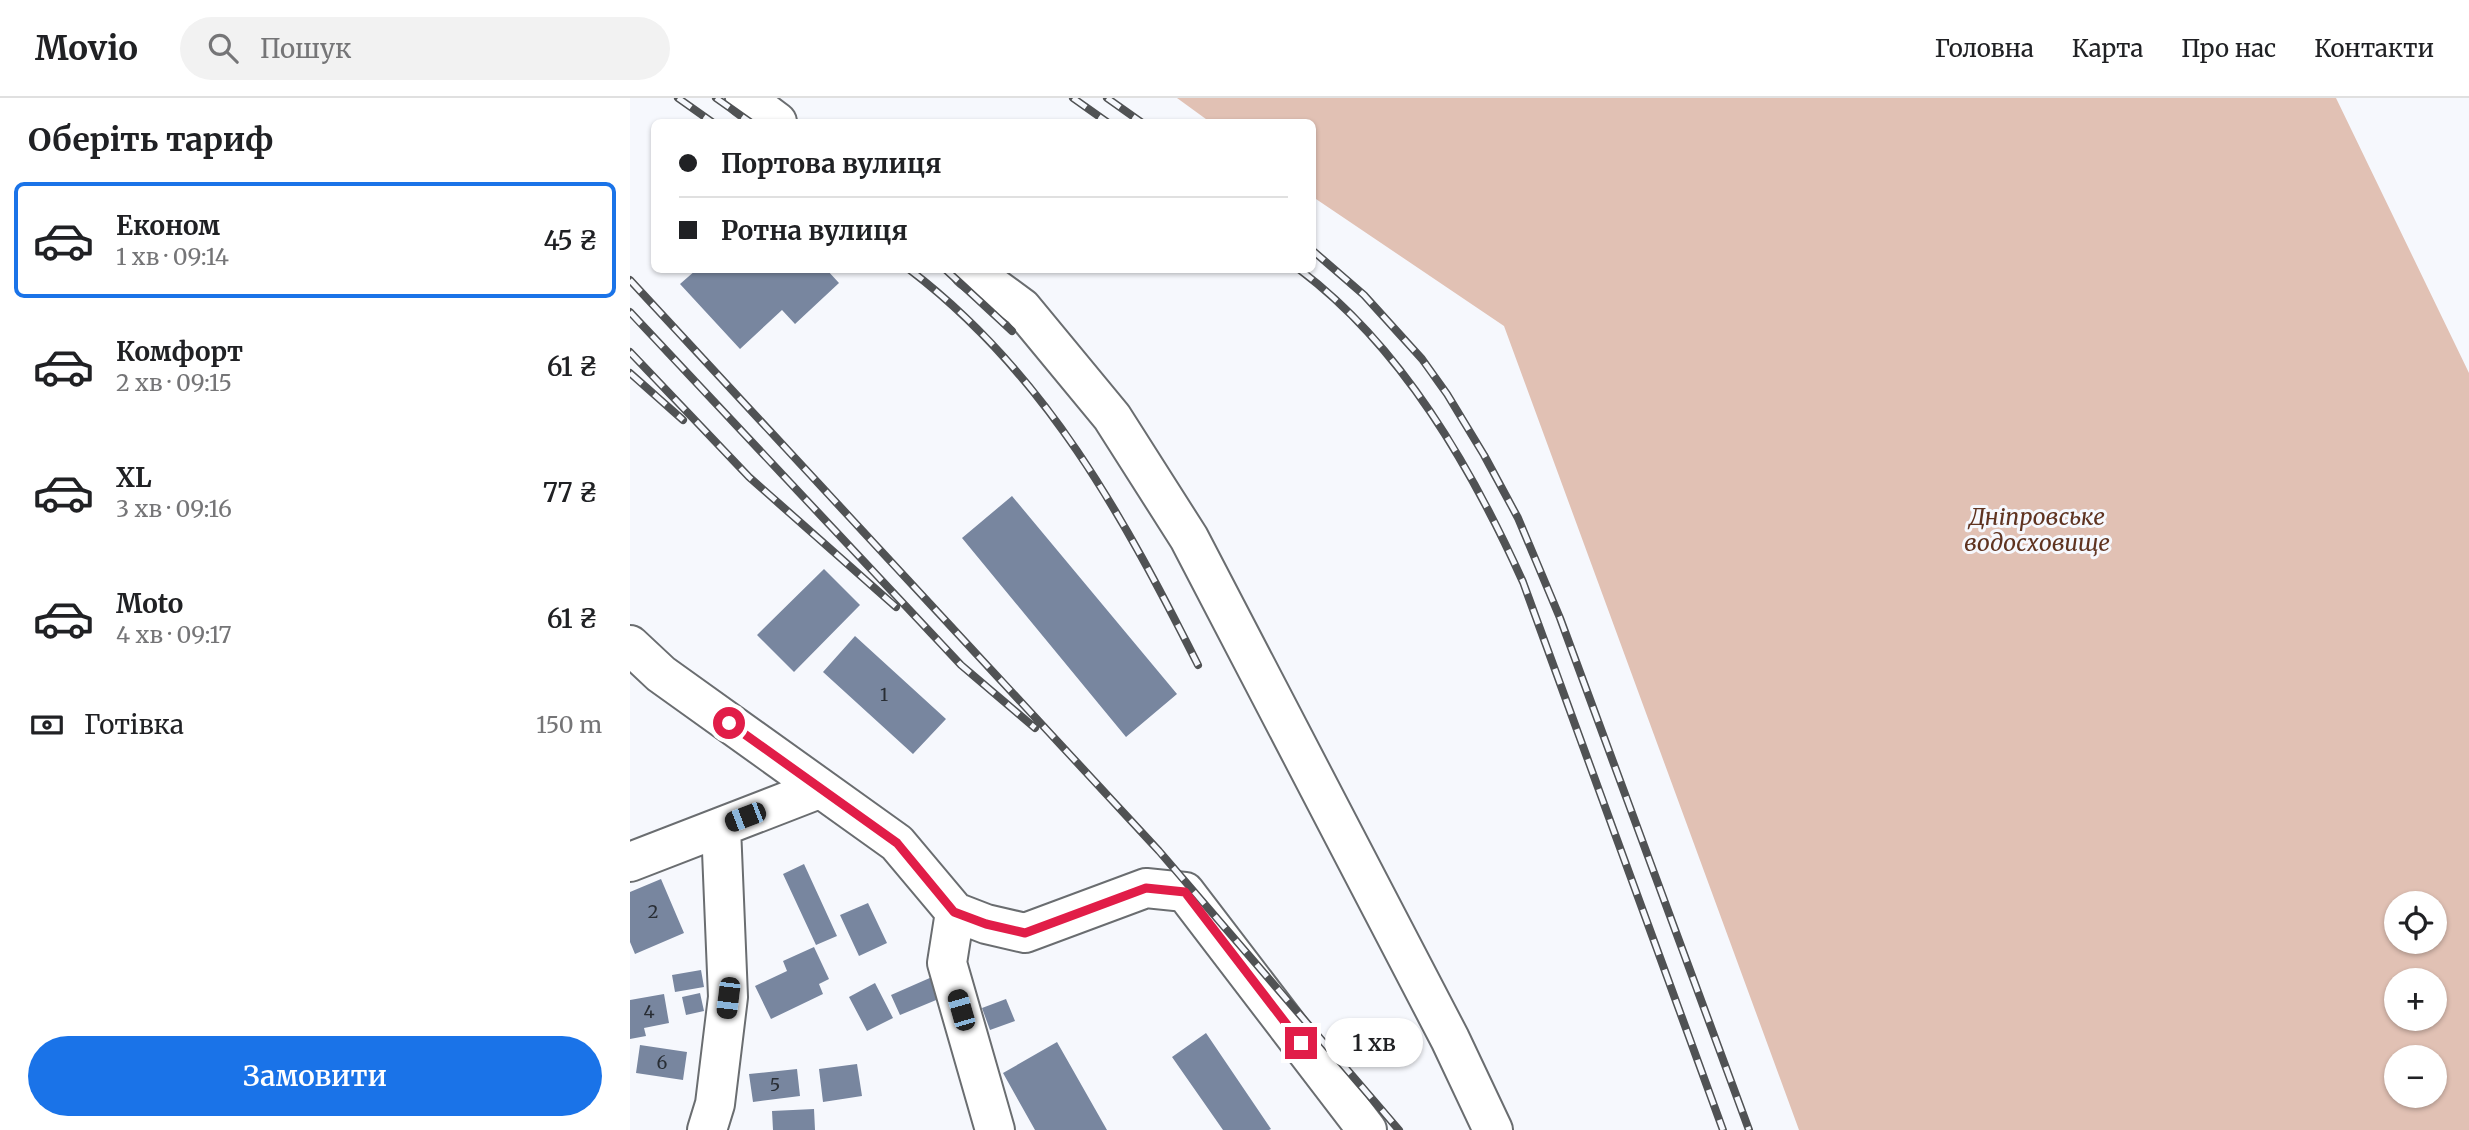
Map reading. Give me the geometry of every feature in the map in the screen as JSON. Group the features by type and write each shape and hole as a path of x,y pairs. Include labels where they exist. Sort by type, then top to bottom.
{"street":[{"path":"745,98 773,119"},
{"path":"975,273 1022,309 1112,417 1189,538 1450,1039 1493,1130"},
{"path":"630,645 661,674 897,843 954,912 986,924 1025,933 1146,888 1185,892 1367,1130"},
{"path":"630,862 819,789"},
{"path":"706,1130 715,1104 728,998 721,827"},
{"path":"954,912 947,963 995,1130"}],"water":[{"name":"Дніпровське водосховище","path":"1177,98 2336,98 2469,373 2469,1130 1799,1130 1504,326 1316,199 1316,119 1206,119"}],"building":[{"path":"693,273 830,273 839,283 795,324 782,310 740,349 680,284"},
{"path":"1012,496 1177,694 1126,737 962,538"},
{"path":"824,569 860,605 794,672 757,635"},
{"path":"855,636 946,719 913,754 823,672"},
{"path":"804,864 837,936 816,945 783,874"},
{"path":"661,879 684,933 635,954 630,942 630,892"},
{"path":"868,903 887,943 859,956 840,915"},
{"path":"814,947 829,979 819,984 823,994 771,1019 755,986 787,971 783,961"},
{"path":"701,970 704,987 675,992 672,975"},
{"path":"932,977 941,998 900,1015 891,995"},
{"path":"875,983 893,1018 867,1031 849,997"},
{"path":"700,993 704,1011 686,1015 682,997"},
{"path":"664,994 669,1023 644,1028 646,1036 630,1039 630,1000"},
{"path":"1006,999 1015,1021 990,1030 982,1008"},
{"path":"1206,1033 1271,1129 1223,1130 1172,1057"},
{"path":"1057,1042 1107,1130 1035,1130 1003,1073"},
{"path":"640,1045 687,1052 683,1080 636,1073"},
{"path":"857,1064 862,1096 823,1102 819,1069"},
{"path":"797,1069 800,1096 753,1102 749,1074"},
{"path":"814,1109 815,1130 773,1130 772,1111"}],"railway":[{"path":"678,98 708,119"},
{"path":"716,98 746,119"},
{"path":"1073,98 1103,119"},
{"path":"1107,98 1137,119"},
{"path":"1316,253 1364,295 1422,359 1484,455 1518,518 1560,618 1749,1130"},
{"path":"914,273 958,311 1002,355 1041,401 1110,502 1198,665"},
{"path":"949,273 1012,331"},
{"path":"1304,273 1371,335 1402,372 1456,453 1503,539 1523,582 1723,1130"},
{"path":"630,280 1159,851 1399,1130"},
{"path":"630,312 961,665 1035,728"},
{"path":"630,352 749,477 896,607"},
{"path":"630,373 683,420"}],"route":[{"path":"729,723 897,843 954,912 986,924 1025,933 1146,888 1185,892 1301,1043"}]}
